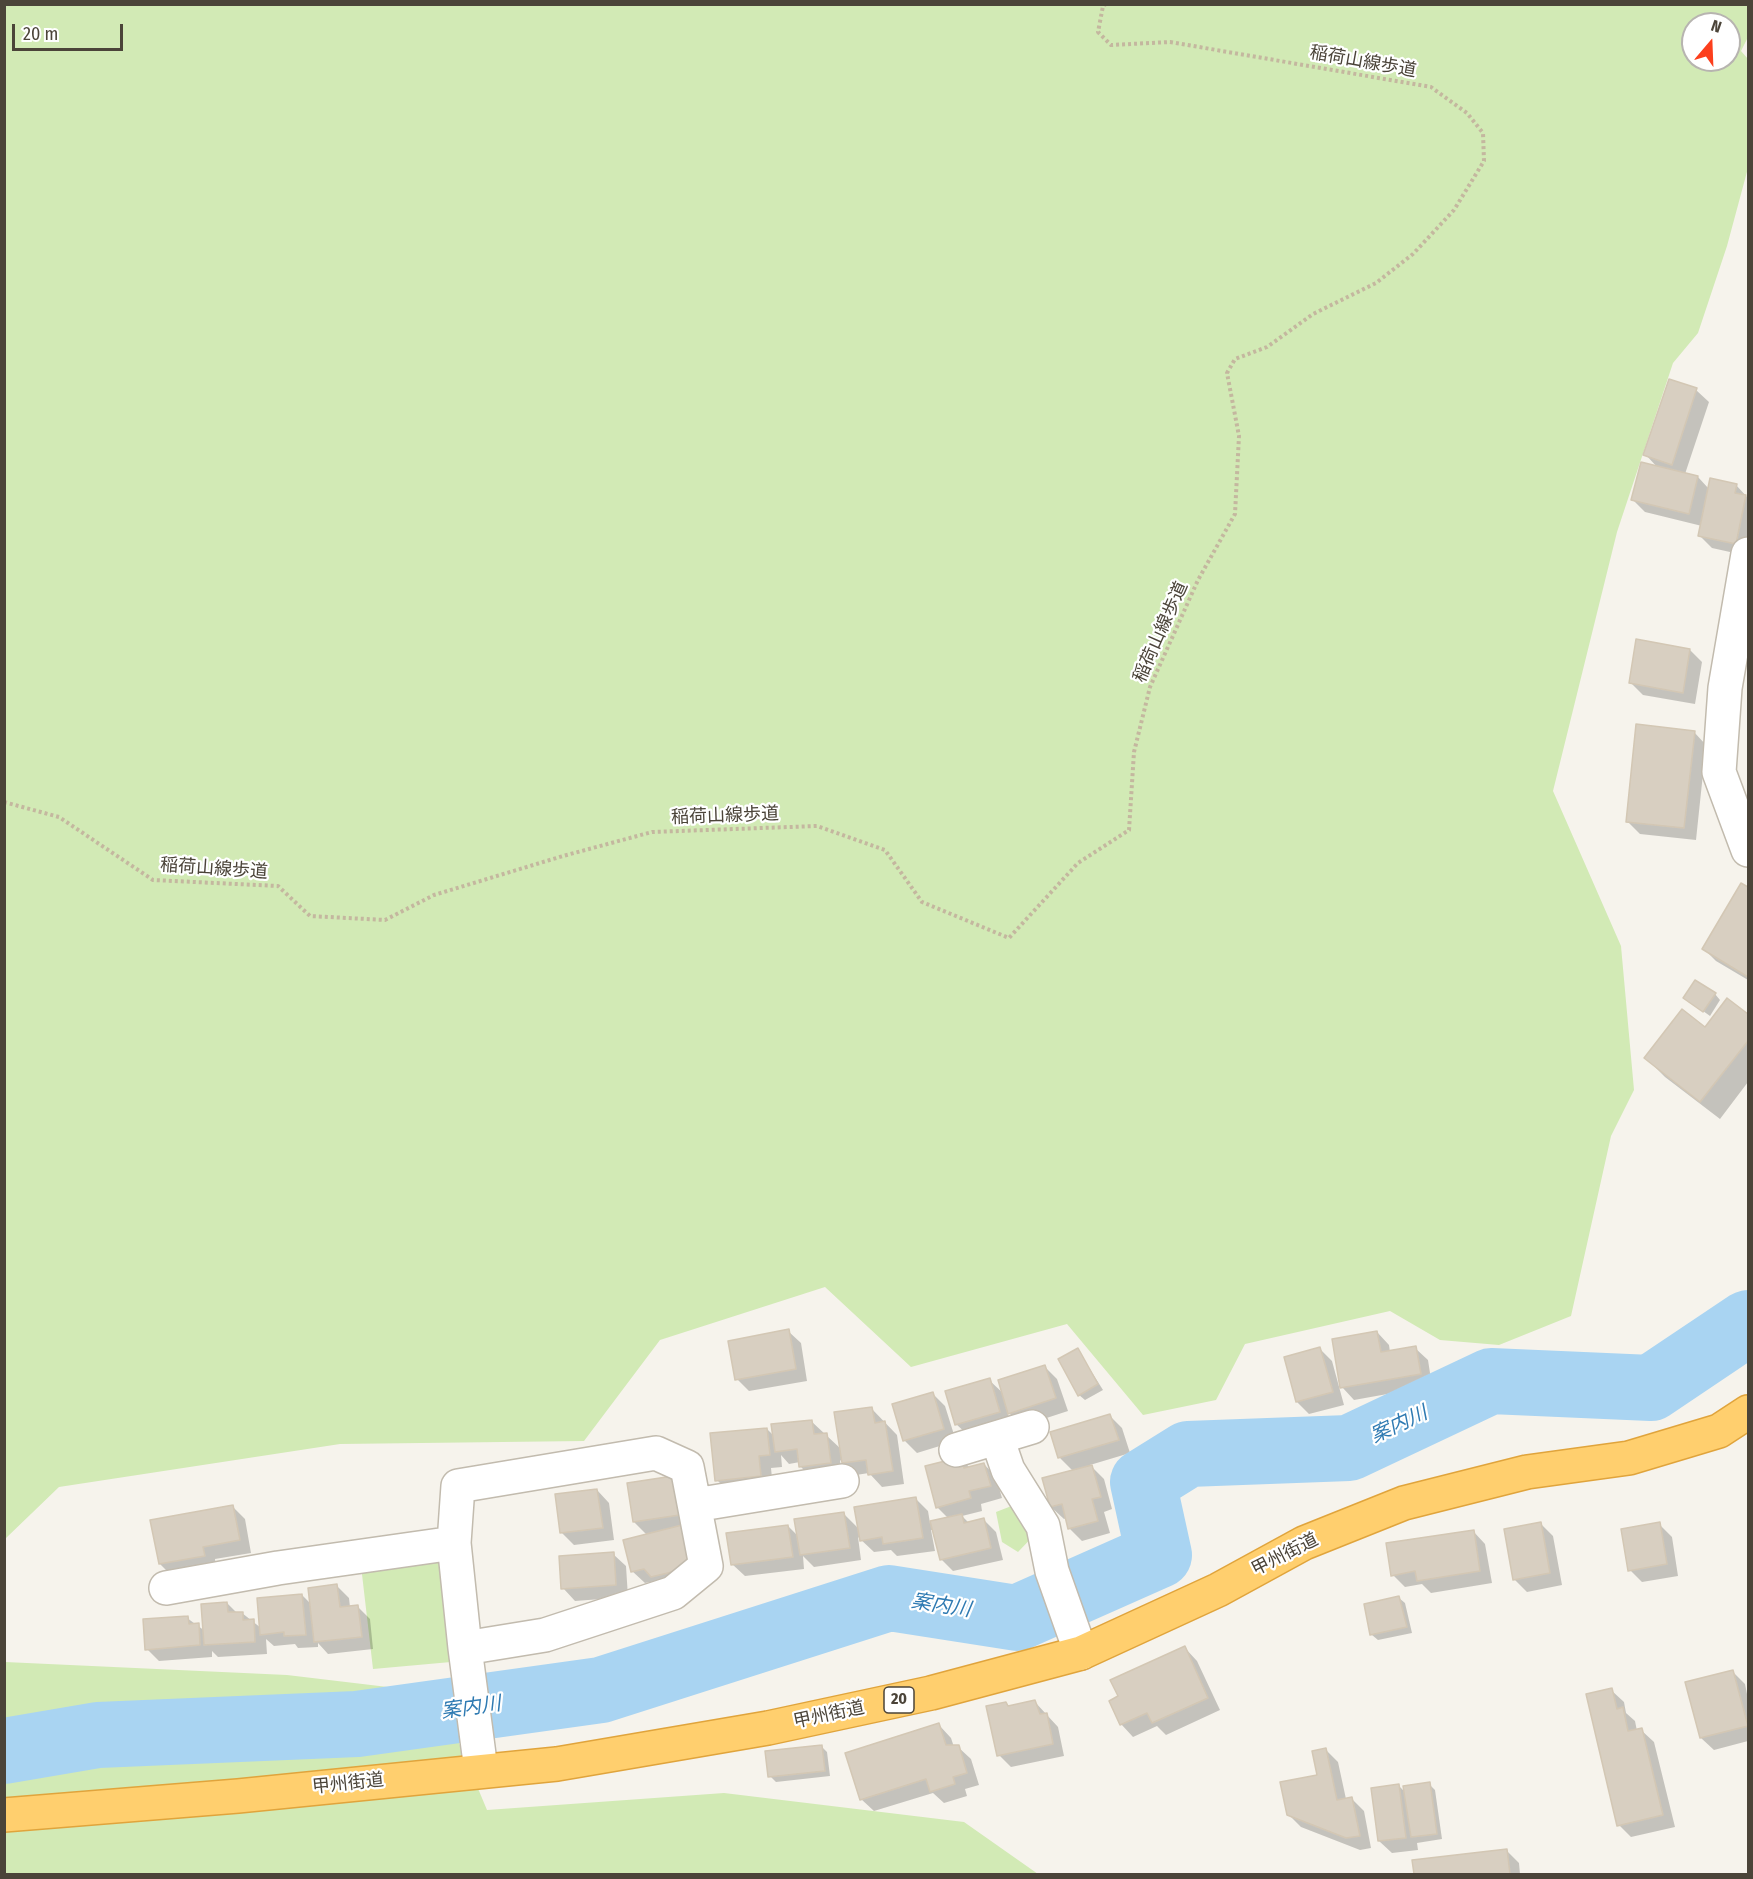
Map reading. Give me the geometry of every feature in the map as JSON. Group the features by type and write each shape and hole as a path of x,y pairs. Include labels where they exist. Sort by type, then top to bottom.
{"highway":[{"name":"甲州街道","path":"4,1815 238,1796 557,1764 768,1728 931,1693 1081,1653 1218,1590 1304,1543 1404,1503 1527,1472 1629,1458 1719,1431 1749,1412"}],"street":[{"path":"1749,554 1725,688 1719,772 1749,850"},
{"path":"956,1450 1032,1427"},
{"path":"997,1438 1008,1470 1043,1526 1052,1571 1081,1653"},
{"path":"466,1662 673,1593 706,1566 687,1467 656,1453 458,1486 454,1543 466,1662 481,1770"},
{"path":"695,1505 842,1480"},
{"path":"166,1588 278,1568 454,1543"}],"path":[{"name":"稲荷山線歩道","path":"4,802 59,817 153,880 278,886 310,916 385,920 434,895 652,832 817,826 885,850 922,902 1009,938 1078,863 1129,830 1134,752 1149,687 1198,580 1235,514 1239,436 1227,373 1235,358 1267,347 1313,314 1376,283 1413,254 1454,210 1484,161 1483,133 1467,113 1431,87 1170,42 1112,45 1098,32 1102,6 1106,4"}],"green space":[{"path":"5,4 1748,5 1748,37 1741,51 1748,59 1748,168 1727,246 1698,333 1673,363 1617,532 1553,791 1621,946 1634,1090 1611,1136 1571,1316 1499,1345 1440,1340 1390,1311 1245,1344 1216,1400 1143,1415 1067,1324 911,1367 825,1287 660,1340 584,1441 340,1444 59,1487 5,1539"},
{"path":"1027,1500 1043,1526 1018,1552 1002,1542 996,1512"},
{"path":"454,1543 462,1616 445,1621 451,1662 373,1669 360,1557"},
{"path":"5,1662 287,1675 438,1693 487,1810 724,1793 964,1822 1038,1874 5,1874"}],"building":[{"path":"1669,379 1697,388 1672,465 1643,455"},
{"path":"1641,462 1698,476 1689,514 1631,500"},
{"path":"1710,478 1737,484 1735,493 1746,495 1736,544 1698,536"},
{"path":"1636,639 1690,649 1683,693 1629,683"},
{"path":"1636,724 1695,731 1684,828 1626,822"},
{"path":"1741,883 1748,887 1748,977 1702,949"},
{"path":"1695,980 1716,993 1703,1012 1683,998"},
{"path":"1727,998 1748,1014 1748,1041 1700,1102 1644,1058 1682,1009 1705,1027"},
{"path":"789,1329 796,1369 735,1380 728,1341"},
{"path":"1377,1331 1381,1352 1416,1346 1421,1374 1340,1388 1332,1339"},
{"path":"1320,1347 1333,1392 1296,1402 1284,1357"},
{"path":"1078,1348 1098,1384 1078,1396 1058,1359"},
{"path":"1045,1365 1056,1398 1008,1414 998,1380"},
{"path":"990,1378 1000,1412 955,1425 945,1391"},
{"path":"933,1392 944,1429 903,1441 892,1404"},
{"path":"872,1407 875,1423 885,1421 893,1471 868,1475 866,1460 842,1463 834,1412"},
{"path":"1110,1414 1119,1440 1058,1458 1050,1432"},
{"path":"812,1420 814,1434 827,1433 831,1463 799,1467 797,1449 775,1452 771,1424"},
{"path":"767,1428 770,1455 759,1456 761,1476 715,1481 710,1433"},
{"path":"961,1457 964,1468 984,1463 991,1486 969,1491 971,1498 936,1508 925,1466"},
{"path":"1092,1465 1101,1497 1092,1499 1098,1521 1068,1529 1062,1504 1050,1507 1042,1478"},
{"path":"673,1476 693,1513 633,1522 627,1483"},
{"path":"597,1489 603,1528 560,1533 555,1494"},
{"path":"916,1497 923,1538 883,1544 882,1537 860,1541 854,1507"},
{"path":"233,1505 240,1540 203,1547 205,1556 159,1564 150,1520"},
{"path":"844,1512 850,1548 800,1555 794,1519"},
{"path":"962,1514 964,1523 984,1518 991,1548 940,1560 930,1521"},
{"path":"1541,1522 1550,1573 1513,1580 1504,1529"},
{"path":"1660,1522 1667,1564 1628,1571 1621,1529"},
{"path":"686,1524 697,1566 651,1577 644,1569 631,1572 623,1540"},
{"path":"788,1525 793,1557 731,1565 726,1533"},
{"path":"1474,1530 1480,1571 1417,1581 1415,1571 1391,1576 1386,1543"},
{"path":"614,1552 616,1585 561,1589 559,1556"},
{"path":"337,1584 340,1607 358,1605 362,1637 314,1642 308,1588"},
{"path":"302,1594 306,1635 284,1636 284,1632 260,1635 257,1598"},
{"path":"1399,1596 1407,1627 1370,1635 1364,1604"},
{"path":"227,1602 228,1612 243,1612 243,1620 254,1619 255,1642 204,1645 201,1604"},
{"path":"188,1616 189,1624 199,1623 200,1645 145,1650 143,1619"},
{"path":"1185,1646 1208,1698 1152,1723 1147,1713 1120,1725 1109,1701 1118,1696 1110,1680"},
{"path":"1733,1670 1748,1726 1700,1738 1685,1682"},
{"path":"1612,1688 1617,1709 1623,1707 1628,1731 1642,1728 1663,1815 1617,1826 1586,1694"},
{"path":"1035,1700 1040,1714 1047,1713 1053,1744 997,1756 986,1706 1006,1702 1008,1706"},
{"path":"939,1723 946,1745 959,1745 967,1773 953,1777 955,1784 930,1792 926,1779 860,1800 845,1753"},
{"path":"822,1745 825,1771 768,1777 765,1751"},
{"path":"1326,1748 1337,1800 1352,1797 1360,1836 1346,1838 1287,1815 1280,1782 1317,1775 1312,1751"},
{"path":"1430,1782 1437,1834 1411,1837 1403,1786"},
{"path":"1399,1784 1406,1838 1378,1841 1371,1788"},
{"path":"1507,1849 1510,1874 1414,1874 1412,1860"}],"waterway":[{"name":"案内川","path":"4,1751 98,1735 357,1724 601,1690 889,1598 1017,1618 1159,1555 1143,1482 1188,1454 1349,1448 1491,1381 1651,1388 1748,1323"}]}
